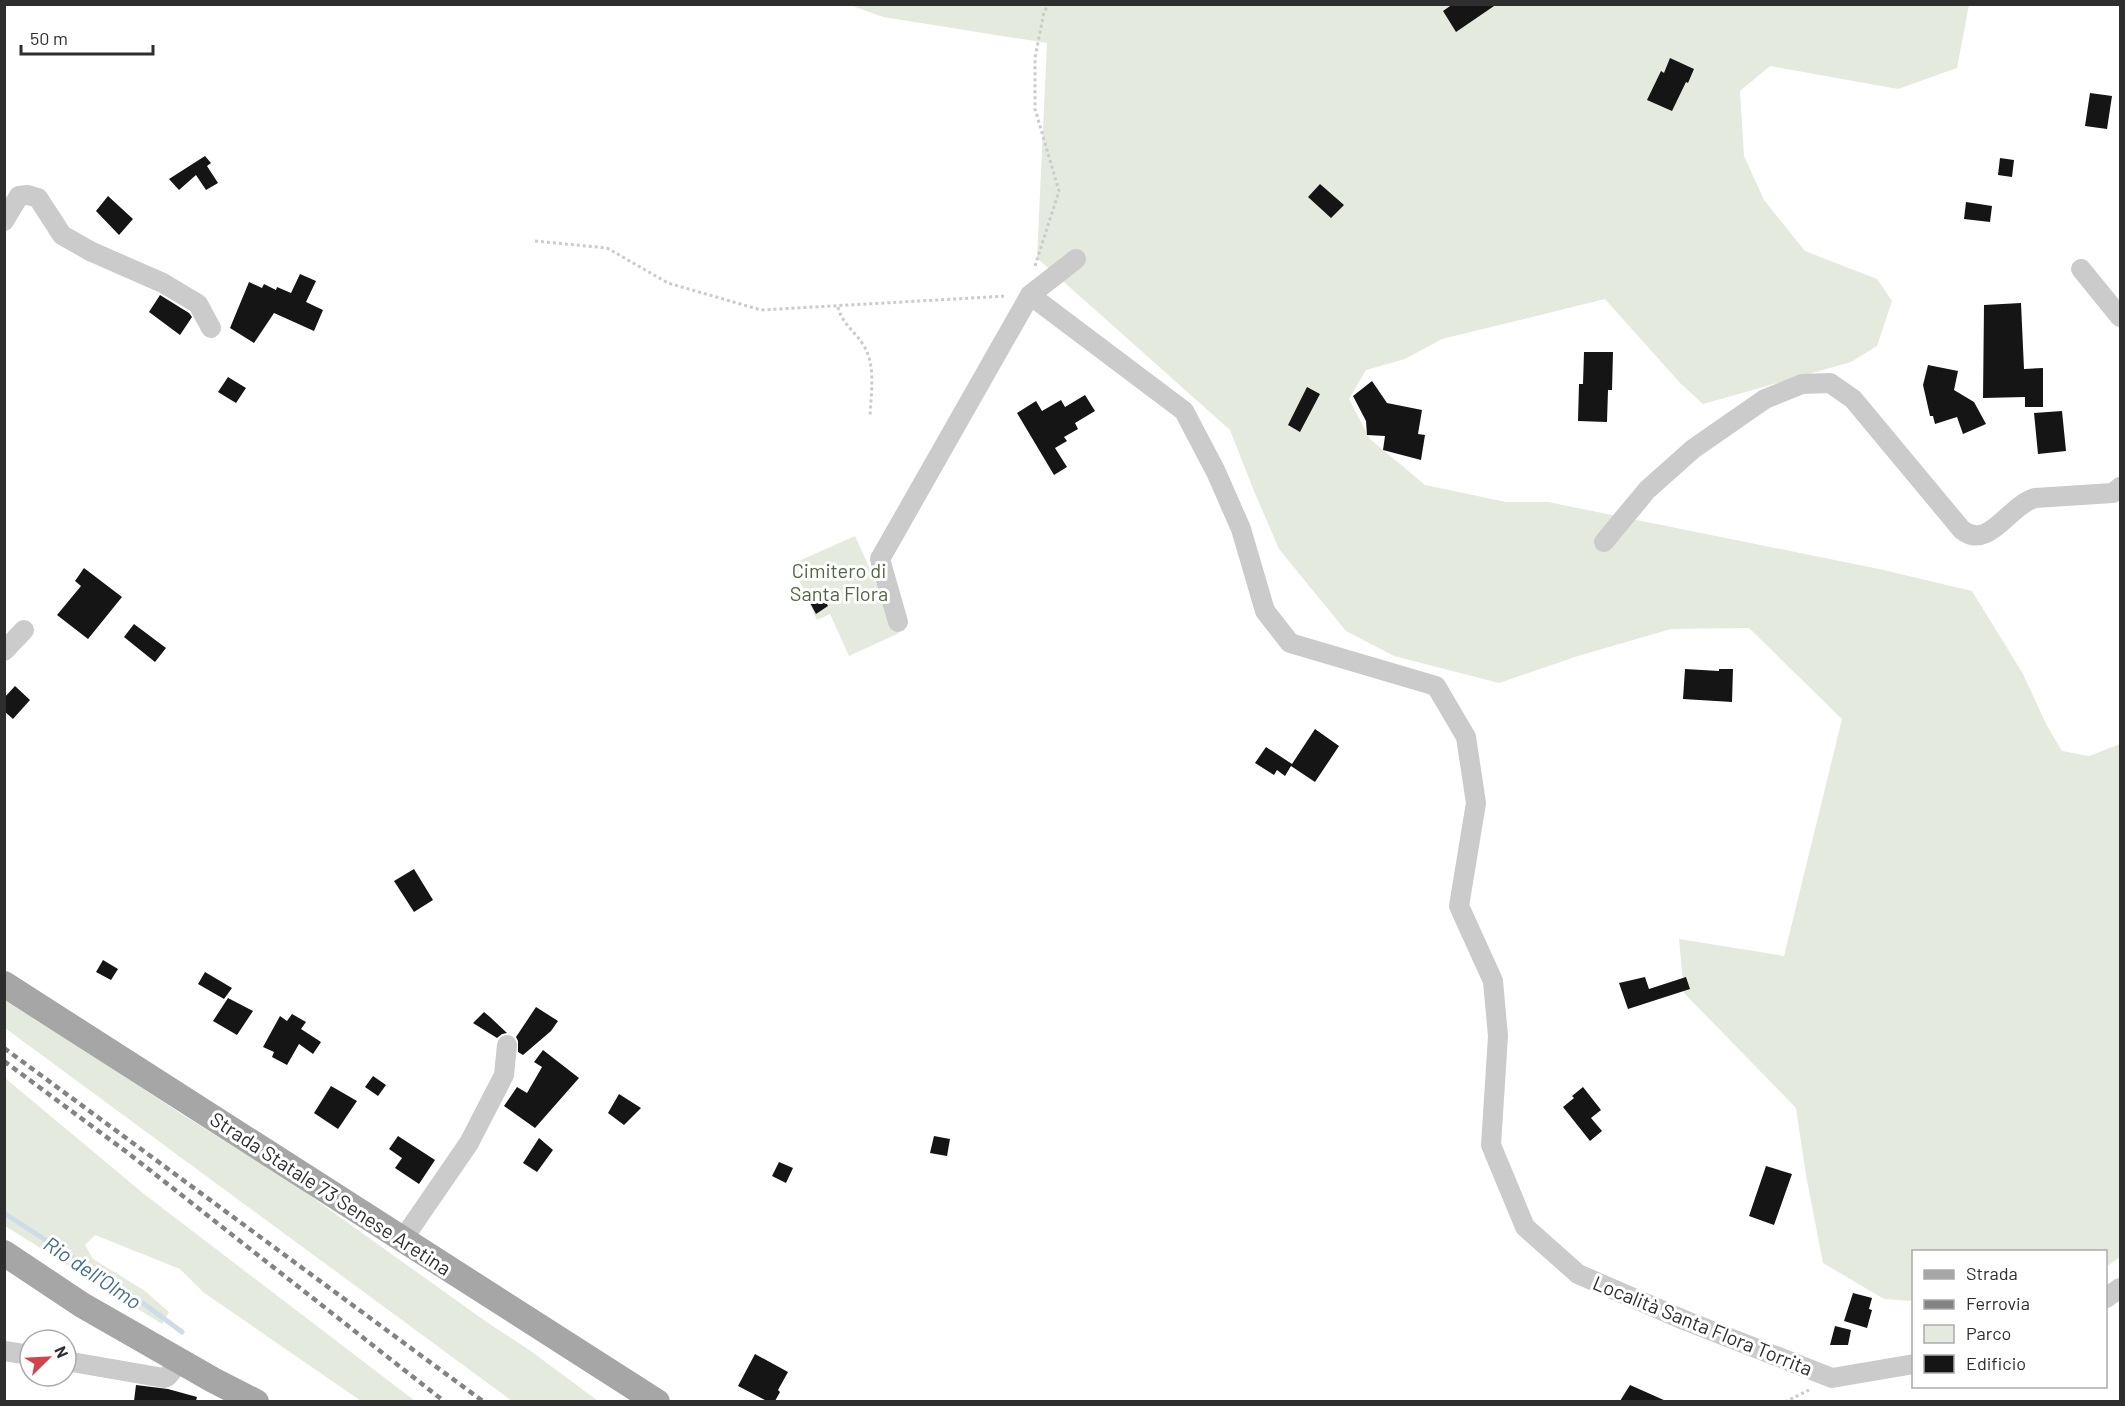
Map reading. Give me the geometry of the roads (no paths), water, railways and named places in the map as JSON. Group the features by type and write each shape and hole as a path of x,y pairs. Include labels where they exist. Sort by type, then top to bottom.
{"main road":[{"name":"Strada Statale 73 Senese Aretina","path":"4,984 657,1401"},
{"path":"4,1253 82,1305 213,1380 256,1401"},
{"path":"213,1380 240,1401"}],"street":[{"path":"4,221 19,196 39,198 62,235 90,251 163,283 198,304 211,328"},
{"path":"898,622 880,559 1030,295 1076,259"},
{"path":"2080,269 2121,318"},
{"name":"Località Santa Flora Torrita","path":"1030,295 1184,411 1216,472 1241,529 1265,611 1290,643 1436,686 1466,737 1476,803 1459,906 1493,981 1498,1036 1491,1145 1525,1227 1578,1274 1684,1320 1832,1378 1912,1364"},
{"path":"1604,542 1647,490 1693,448 1765,399 1802,384 1830,383 1853,399 1962,530 1972,535 1983,535 2025,500 2113,493 2121,488"},
{"path":"4,651 24,630"},
{"path":"403,1239 469,1143 504,1075 507,1045"},
{"path":"2107,1297 2121,1288"},
{"path":"78,1363 164,1378 180,1361"}],"waterway":[{"name":"Rio dell'Olmo","path":"4,1213 147,1306 182,1332"}],"railway":[{"path":"4,1048 484,1402"},
{"path":"4,1061 128,1153 445,1402"}],"park label":[{"name":"Cimitero di Santa Flora","path":"839,582"}]}
